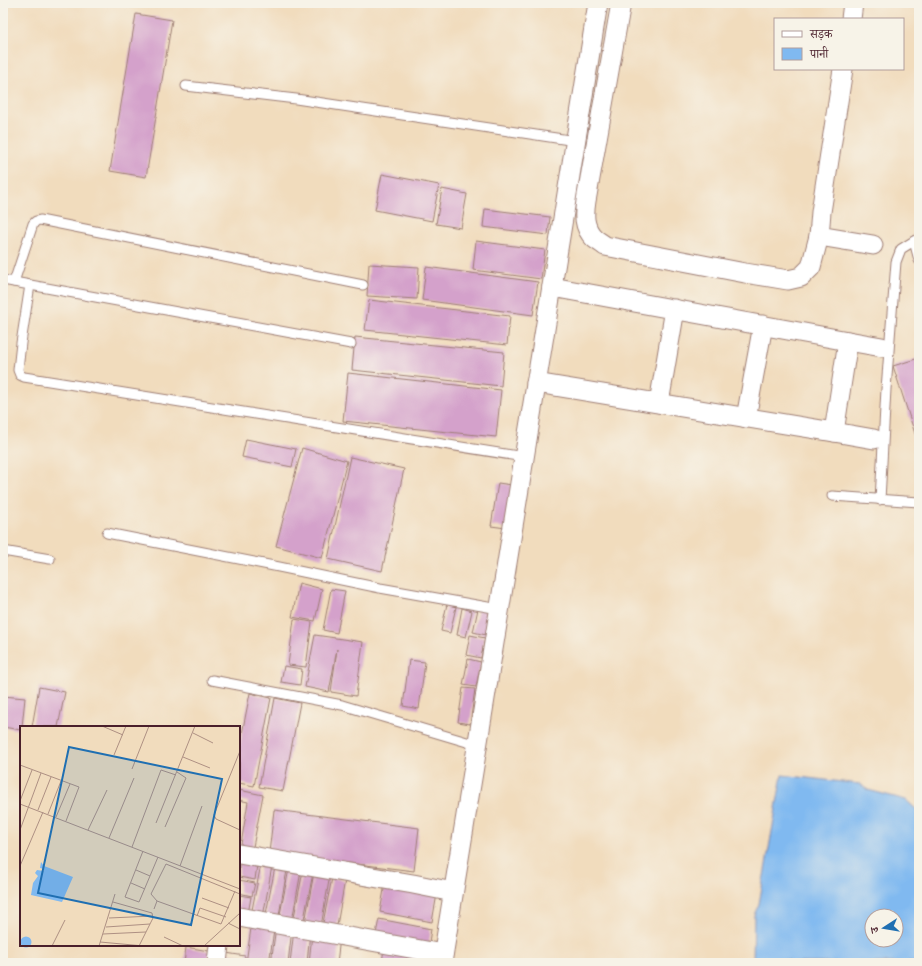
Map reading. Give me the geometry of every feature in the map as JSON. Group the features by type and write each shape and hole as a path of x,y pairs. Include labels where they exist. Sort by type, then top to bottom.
{"street":[{"path":"240,917 442,959 598,3"},
{"path":"621,3 584,217 587,228 594,239 605,246 788,280 801,277 811,267 819,236 821,212 843,70"},
{"path":"851,18 853,3"},
{"path":"819,236 873,245"},
{"path":"552,287 882,347"},
{"path":"659,403 674,309"},
{"path":"746,418 762,325"},
{"path":"834,432 848,341"},
{"path":"536,383 874,439"},
{"path":"240,854 453,892"},
{"path":"217,963 219,946"}],"lane":[{"path":"186,86 296,99 576,141"},
{"path":"14,282 33,224 40,220 363,284"},
{"path":"880,500 886,389 896,262 901,249 916,240 919,260"},
{"path":"3,280 350,344"},
{"path":"30,285 20,343 18,370 20,375 24,377 524,457"},
{"path":"832,496 919,502"},
{"path":"107,534 380,588 499,609"},
{"path":"3,551 50,559"},
{"path":"212,680 342,705 477,745"}],"water":[{"path":"782,775 860,784 868,790 906,800 918,811 919,810 919,963 789,963 789,960 769,960 769,963 753,963 754,915 759,904"}],"building":[{"path":"136,14 172,20 146,177 110,171"},
{"path":"382,174 439,185 432,221 375,210"},
{"path":"442,189 467,194 461,228 436,224"},
{"path":"485,209 550,217 548,235 483,227"},
{"path":"476,241 545,250 541,279 473,270"},
{"path":"369,264 419,267 417,299 367,296"},
{"path":"426,267 538,282 533,315 422,300"},
{"path":"369,300 510,316 507,345 365,330"},
{"path":"355,337 504,352 501,386 352,370"},
{"path":"919,358 919,446 893,366"},
{"path":"348,373 501,390 496,437 343,421"},
{"path":"246,439 296,449 292,467 242,457"},
{"path":"302,448 347,461 322,558 276,546"},
{"path":"350,457 404,469 382,571 328,559"},
{"path":"498,483 512,485 506,528 491,526"},
{"path":"299,583 322,589 315,621 292,617"},
{"path":"331,589 345,591 337,633 323,630"},
{"path":"447,604 456,607 450,633 441,631"},
{"path":"462,608 472,611 466,637 457,635"},
{"path":"478,609 491,612 486,635 473,632"},
{"path":"294,619 312,622 306,667 288,665"},
{"path":"315,635 363,642 356,696 331,692 337,649 329,692 305,687"},
{"path":"470,635 485,638 481,658 466,655"},
{"path":"468,659 481,662 476,687 463,685"},
{"path":"409,660 425,662 419,709 403,706"},
{"path":"284,666 302,669 300,685 281,682"},
{"path":"39,687 65,692 58,726 32,726"},
{"path":"463,688 475,689 470,724 458,722"},
{"path":"250,693 271,698 254,786 240,783 240,744"},
{"path":"3,696 25,698 22,726 20,726 20,730 3,727"},
{"path":"275,698 300,703 283,791 259,787"},
{"path":"240,790 263,795 252,852 240,850 248,802 240,800"},
{"path":"274,810 419,828 414,871 269,853"},
{"path":"240,862 257,865 255,880 240,877"},
{"path":"261,864 272,866 263,917 251,915"},
{"path":"275,867 287,870 278,921 265,919"},
{"path":"289,869 301,871 292,921 279,919"},
{"path":"303,871 313,873 303,924 293,922"},
{"path":"314,872 330,875 321,926 305,923"},
{"path":"332,878 345,880 336,931 322,928"},
{"path":"240,880 255,883 252,896 240,893"},
{"path":"385,884 437,894 432,922 380,912"},
{"path":"240,895 251,897 248,914 240,912"},
{"path":"379,919 431,929 428,949 375,939"},
{"path":"252,921 275,924 269,963 246,963"},
{"path":"276,927 292,929 288,963 271,963"},
{"path":"294,930 310,932 307,963 290,963"},
{"path":"312,934 340,938 337,963 309,963"},
{"path":"186,947 209,951 207,963 184,963"},
{"path":"384,948 425,954 424,963 382,963"},
{"path":"226,953 245,956 244,963 224,963"}]}
